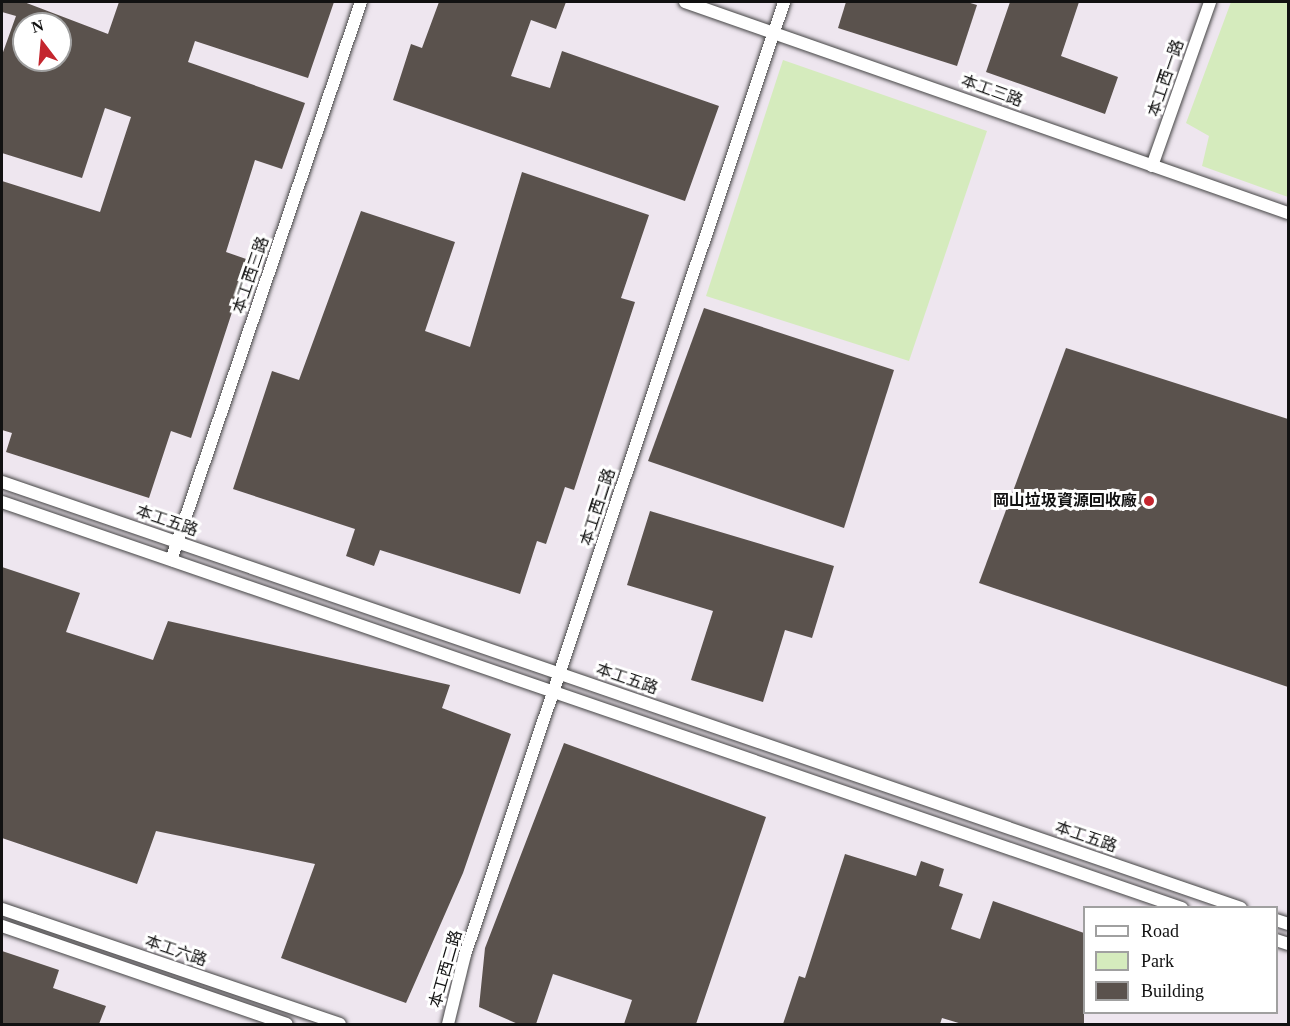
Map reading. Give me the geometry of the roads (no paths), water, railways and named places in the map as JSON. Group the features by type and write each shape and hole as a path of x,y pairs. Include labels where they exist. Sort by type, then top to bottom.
{"street":[{"name":"本工西三路","path":"171,560 361,2"},
{"name":"本工三路","path":"685,2 774,31 1288,213"},
{"name":"本工西二路","path":"448,1024 465,955 784,2"},
{"name":"本工西一路","path":"1152,166 1210,2"},
{"name":"本工五路","path":"2,482 1235,906"},
{"path":"2,502 1176,906"},
{"name":"本工六路","path":"2,909 340,1024"},
{"name":"本工六路","path":"2,926 287,1024"}],"place":[{"name":"岡山垃圾資源回收廠","path":"1149,501"}]}
